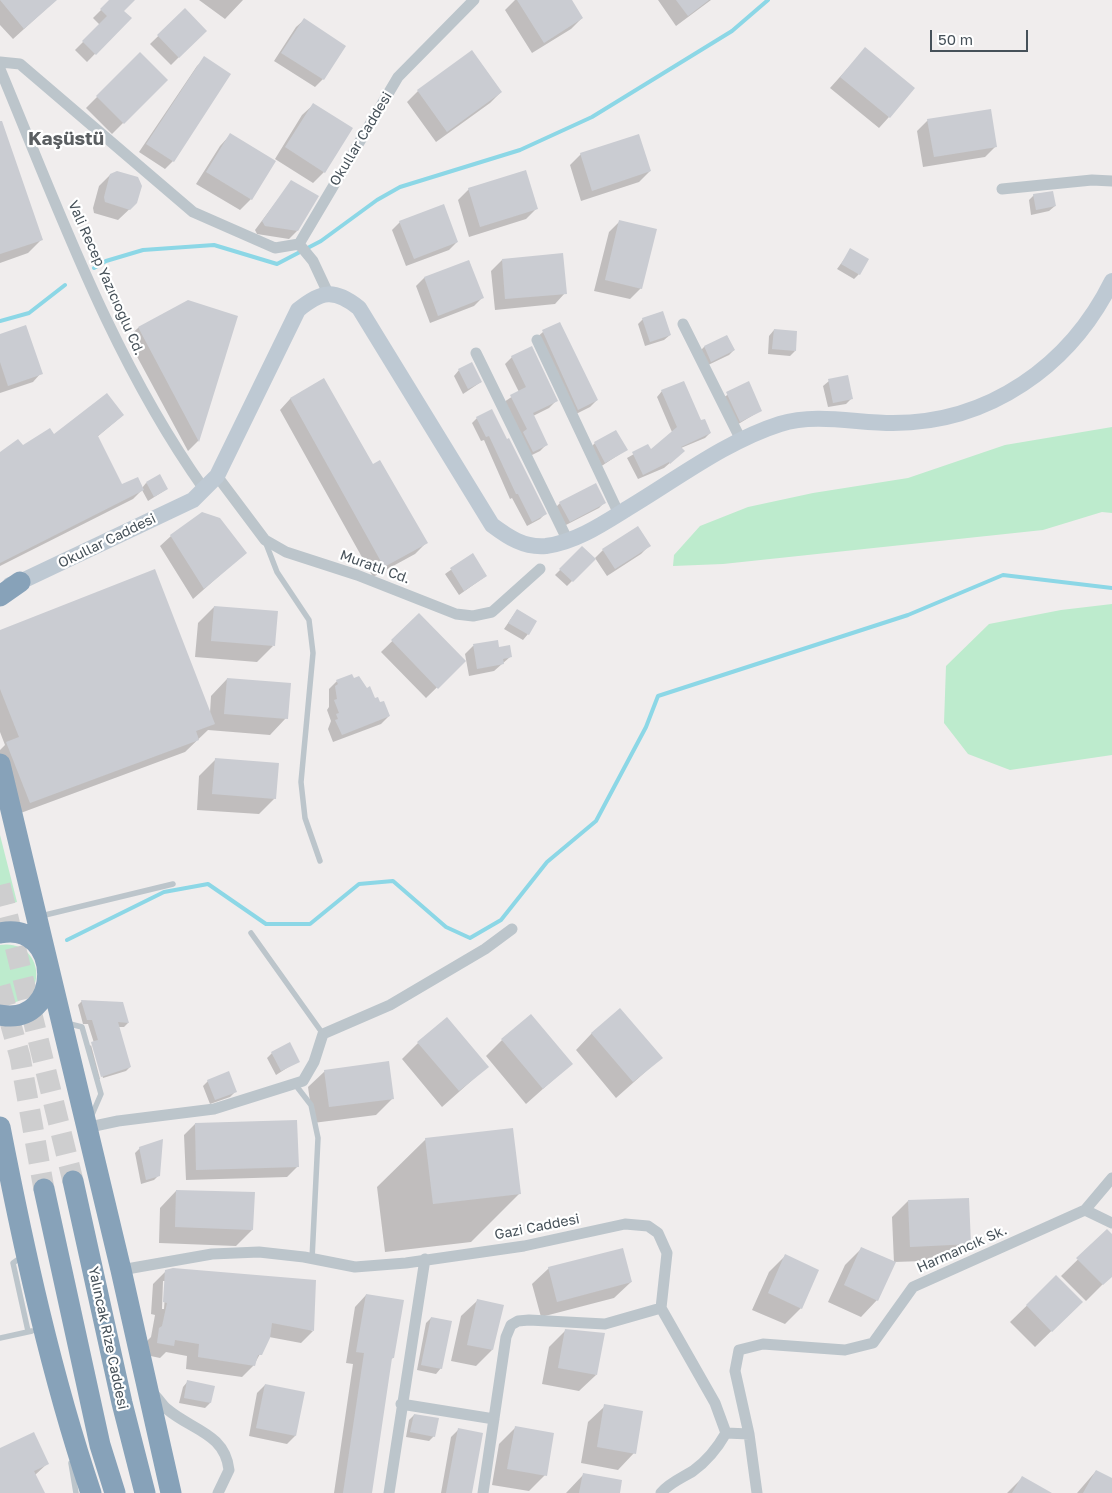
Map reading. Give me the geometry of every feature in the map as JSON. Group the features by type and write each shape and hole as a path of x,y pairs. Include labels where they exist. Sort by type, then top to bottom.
{"highway":[{"path":"0,596 10,585"},
{"path":"0,764 171,1493"},
{"path":"0,933 20,934 33,940 43,951 48,966 47,988 41,999 21,1014 0,1015"},
{"path":"0,1127 26,1253 37,1333 62,1402 91,1493"},
{"name":"Yalıncak Rize Caddesi","path":"74,1181 122,1403 145,1493"},
{"path":"44,1189 100,1445 115,1493"}],"street":[{"name":"Okullar Caddesi","path":"298,244 398,77 474,0"},
{"path":"0,62 20,64 193,212 275,248 298,244 313,261 328,293 345,297 359,308 492,525 508,537 525,545 545,546 568,541 619,514 741,440 781,424 819,419 893,423 934,420 970,411 1009,392 1046,369 1076,339 1112,281"},
{"name":"Vali Recep Yazıcıoğlu Cd.","path":"0,69 104,315 124,357 176,449 198,494"},
{"path":"1002,189 1092,180 1112,181"},
{"name":"Okullar Caddesi","path":"10,585 198,494 217,476 298,310 313,298 328,293"},
{"path":"683,324 741,440"},
{"path":"537,340 619,514"},
{"path":"476,353 568,541"},
{"name":"Muratlı Cd.","path":"217,476 265,540 286,552 357,575 456,614 473,616 492,612 540,569"},
{"path":"85,1128 118,1121 214,1108 303,1081 314,1062 323,1034 390,1005 485,949 512,929"},
{"name":"Harmancık Sk.","path":"749,1434 735,1371 739,1350 763,1344 845,1350 873,1343 914,1287 1086,1210 1112,1178"},
{"path":"1086,1210 1112,1223"},
{"name":"Gazi Caddesi","path":"120,1270 162,1261 212,1254 259,1252 355,1267 406,1264 424,1259 524,1246 625,1224 648,1226 658,1233 667,1253 662,1308"},
{"path":"389,1493 424,1259"},
{"path":"483,1493 506,1337 511,1325 518,1321 605,1324 662,1308 715,1403 726,1433"},
{"path":"148,1390 159,1398 166,1408 207,1434 223,1449 229,1470 218,1493"},
{"path":"401,1404 494,1419"},
{"path":"726,1433 749,1434 756,1493"},
{"path":"661,1493 664,1488 695,1470 716,1450 726,1433"}],"lane":[{"path":"265,540 277,572 310,620 313,653 301,782 305,818 320,861"},
{"path":"37,917 173,884"},
{"path":"251,934 323,1034"},
{"path":"294,1083 311,1106 318,1138 312,1259"},
{"path":"0,1338 37,1333"},
{"path":"62,1402 69,1446"},
{"path":"70,1455 76,1493"}],"green space":[{"path":"1112,427 1112,513 1102,512 1043,530 723,564 673,566 674,555 700,526 748,507 813,493 908,478 1005,445"},
{"path":"1112,604 1112,755 1010,770 968,754 944,723 946,666 989,624 1061,610"},
{"path":"0,835 17,902 0,906"},
{"path":"0,945 15,946 26,952 33,961 36,973 35,984 28,995 17,1002 0,1004"}],"building":[{"path":"0,0 57,0 24,29"},
{"path":"109,0 135,0 124,11 132,18 96,55 82,41 107,16 100,9"},
{"path":"517,0 572,0 583,18 544,43"},
{"path":"676,0 709,0 688,16"},
{"path":"185,8 207,31 179,58 157,35"},
{"path":"304,18 346,46 324,80 281,53"},
{"path":"865,47 915,88 890,118 840,77"},
{"path":"472,50 502,92 447,132 417,90"},
{"path":"140,52 168,80 124,124 96,96"},
{"path":"204,56 231,74 174,162 146,144"},
{"path":"313,103 353,128 325,173 285,147"},
{"path":"991,109 997,147 934,157 927,119"},
{"path":"0,121 2,121 43,240 0,254"},
{"path":"230,133 276,161 252,200 206,172"},
{"path":"639,134 651,171 592,191 580,153"},
{"path":"526,170 538,209 480,227 468,188"},
{"path":"117,171 138,177 142,186 137,203 130,210 105,202 104,197 110,174"},
{"path":"291,180 319,196 298,231 265,226 262,221"},
{"path":"1053,191 1056,206 1036,210 1033,194"},
{"path":"444,204 458,242 414,259 399,221"},
{"path":"619,220 657,229 642,289 605,280"},
{"path":"850,248 869,259 860,275 841,264"},
{"path":"563,253 567,294 505,299 502,259"},
{"path":"469,260 484,298 438,316 424,277"},
{"path":"188,300 238,316 199,442 138,327"},
{"path":"663,311 671,335 650,342 642,318"},
{"path":"560,322 598,400 578,410 542,330"},
{"path":"26,325 43,374 8,386 0,362 0,334"},
{"path":"774,329 797,331 796,351 772,349"},
{"path":"727,335 735,350 711,362 704,346"},
{"path":"532,346 558,401 533,413 548,445 533,452 523,432 527,429 510,395 526,387 511,356"},
{"path":"472,362 482,382 468,389 458,369"},
{"path":"848,375 853,399 833,403 828,379"},
{"path":"324,378 373,464 380,460 428,543 384,567 290,398"},
{"path":"684,381 701,420 705,419 711,433 681,447 685,451 670,464 669,462 643,475 632,452 648,444 651,449 677,427 661,390"},
{"path":"749,381 762,411 740,422 726,392"},
{"path":"107,393 124,415 98,436 122,484 138,477 144,490 0,563 0,452 18,439 23,445 50,428 54,434"},
{"path":"492,409 507,439 509,438 547,514 532,522 518,494 516,494 489,436 486,437 476,417"},
{"path":"616,430 628,450 605,463 594,442"},
{"path":"160,474 168,489 154,497 146,482"},
{"path":"596,483 606,503 570,522 559,502"},
{"path":"202,512 220,518 247,553 204,589 170,535"},
{"path":"638,526 651,546 615,569 602,549"},
{"path":"582,546 596,559 573,582 559,569"},
{"path":"473,553 487,576 464,591 450,568"},
{"path":"155,569 215,724 196,731 199,740 30,803 6,742 19,737 0,689 0,630"},
{"path":"214,606 278,611 275,646 211,641"},
{"path":"517,609 537,621 529,635 508,623"},
{"path":"419,613 466,661 438,689 391,640"},
{"path":"498,640 499,647 510,645 512,657 503,659 504,664 477,669 473,644"},
{"path":"352,674 354,678 359,676 367,688 370,686 375,698 378,697 380,702 384,701 390,716 342,735 335,720 338,719 336,714 339,713 334,700 337,699 335,686 338,684 336,680"},
{"path":"227,678 291,683 288,719 224,714"},
{"path":"215,758 279,763 276,799 212,794"},
{"path":"81,1000 123,1002 129,1023 118,1022 131,1067 101,1077 91,1042 98,1040 92,1020 87,1020"},
{"path":"620,1008 663,1058 633,1082 591,1033"},
{"path":"531,1014 573,1064 543,1089 501,1039"},
{"path":"447,1017 489,1067 459,1091 417,1042"},
{"path":"290,1042 300,1062 281,1071 271,1052"},
{"path":"389,1061 394,1099 329,1107 324,1070"},
{"path":"229,1071 237,1092 215,1100 207,1080"},
{"path":"297,1120 299,1167 196,1170 195,1123"},
{"path":"513,1128 521,1194 433,1204 425,1138"},
{"path":"163,1139 160,1176 146,1180 139,1147"},
{"path":"176,1190 255,1192 253,1230 175,1227"},
{"path":"969,1198 971,1244 910,1247 908,1200"},
{"path":"1107,1229 1112,1234 1112,1277 1103,1285 1076,1258"},
{"path":"861,1247 896,1262 878,1301 844,1285"},
{"path":"623,1248 632,1282 557,1302 548,1267"},
{"path":"785,1254 819,1270 802,1309 768,1293"},
{"path":"173,1268 316,1280 314,1331 272,1323 270,1338 262,1355 258,1355 255,1366 198,1357 199,1344 175,1340 174,1346 157,1343 159,1328 162,1326 167,1303 163,1302 165,1270"},
{"path":"1056,1275 1083,1302 1052,1332 1026,1305"},
{"path":"366,1294 404,1300 394,1358 392,1358 372,1493 343,1493 364,1353 356,1352"},
{"path":"477,1299 504,1305 493,1350 467,1345"},
{"path":"431,1317 452,1321 442,1369 421,1365"},
{"path":"565,1329 605,1333 597,1375 558,1368"},
{"path":"187,1380 215,1386 211,1403 184,1398"},
{"path":"265,1384 305,1392 296,1436 256,1428"},
{"path":"604,1404 643,1411 636,1454 597,1447"},
{"path":"414,1414 439,1418 435,1437 410,1432"},
{"path":"515,1426 554,1433 547,1476 507,1469"},
{"path":"458,1428 483,1433 472,1493 446,1493"},
{"path":"34,1432 49,1464 34,1471 45,1493 0,1493 0,1448"},
{"path":"1096,1470 1112,1478 1112,1493 1083,1493"},
{"path":"583,1473 622,1480 620,1493 579,1493"},
{"path":"1022,1476 1052,1493 1012,1493"}],"waterway":[{"path":"94,268 106,261 143,250 214,245 277,264 321,241 377,200 400,187 520,150 592,117 732,31 768,0"},
{"path":"0,321 29,313 65,285"},
{"path":"67,940 164,892 208,884 266,924 310,924 359,884 393,881 446,927 470,938 501,920 547,862 596,821 646,727 658,696 908,615 1003,575 1112,588"}],"tunnel":[{"path":"0,885 73,1181"},
{"path":"0,986 20,1057 44,1189"}],"district":[{"name":"Kaşüstü","path":"66,139"}]}
